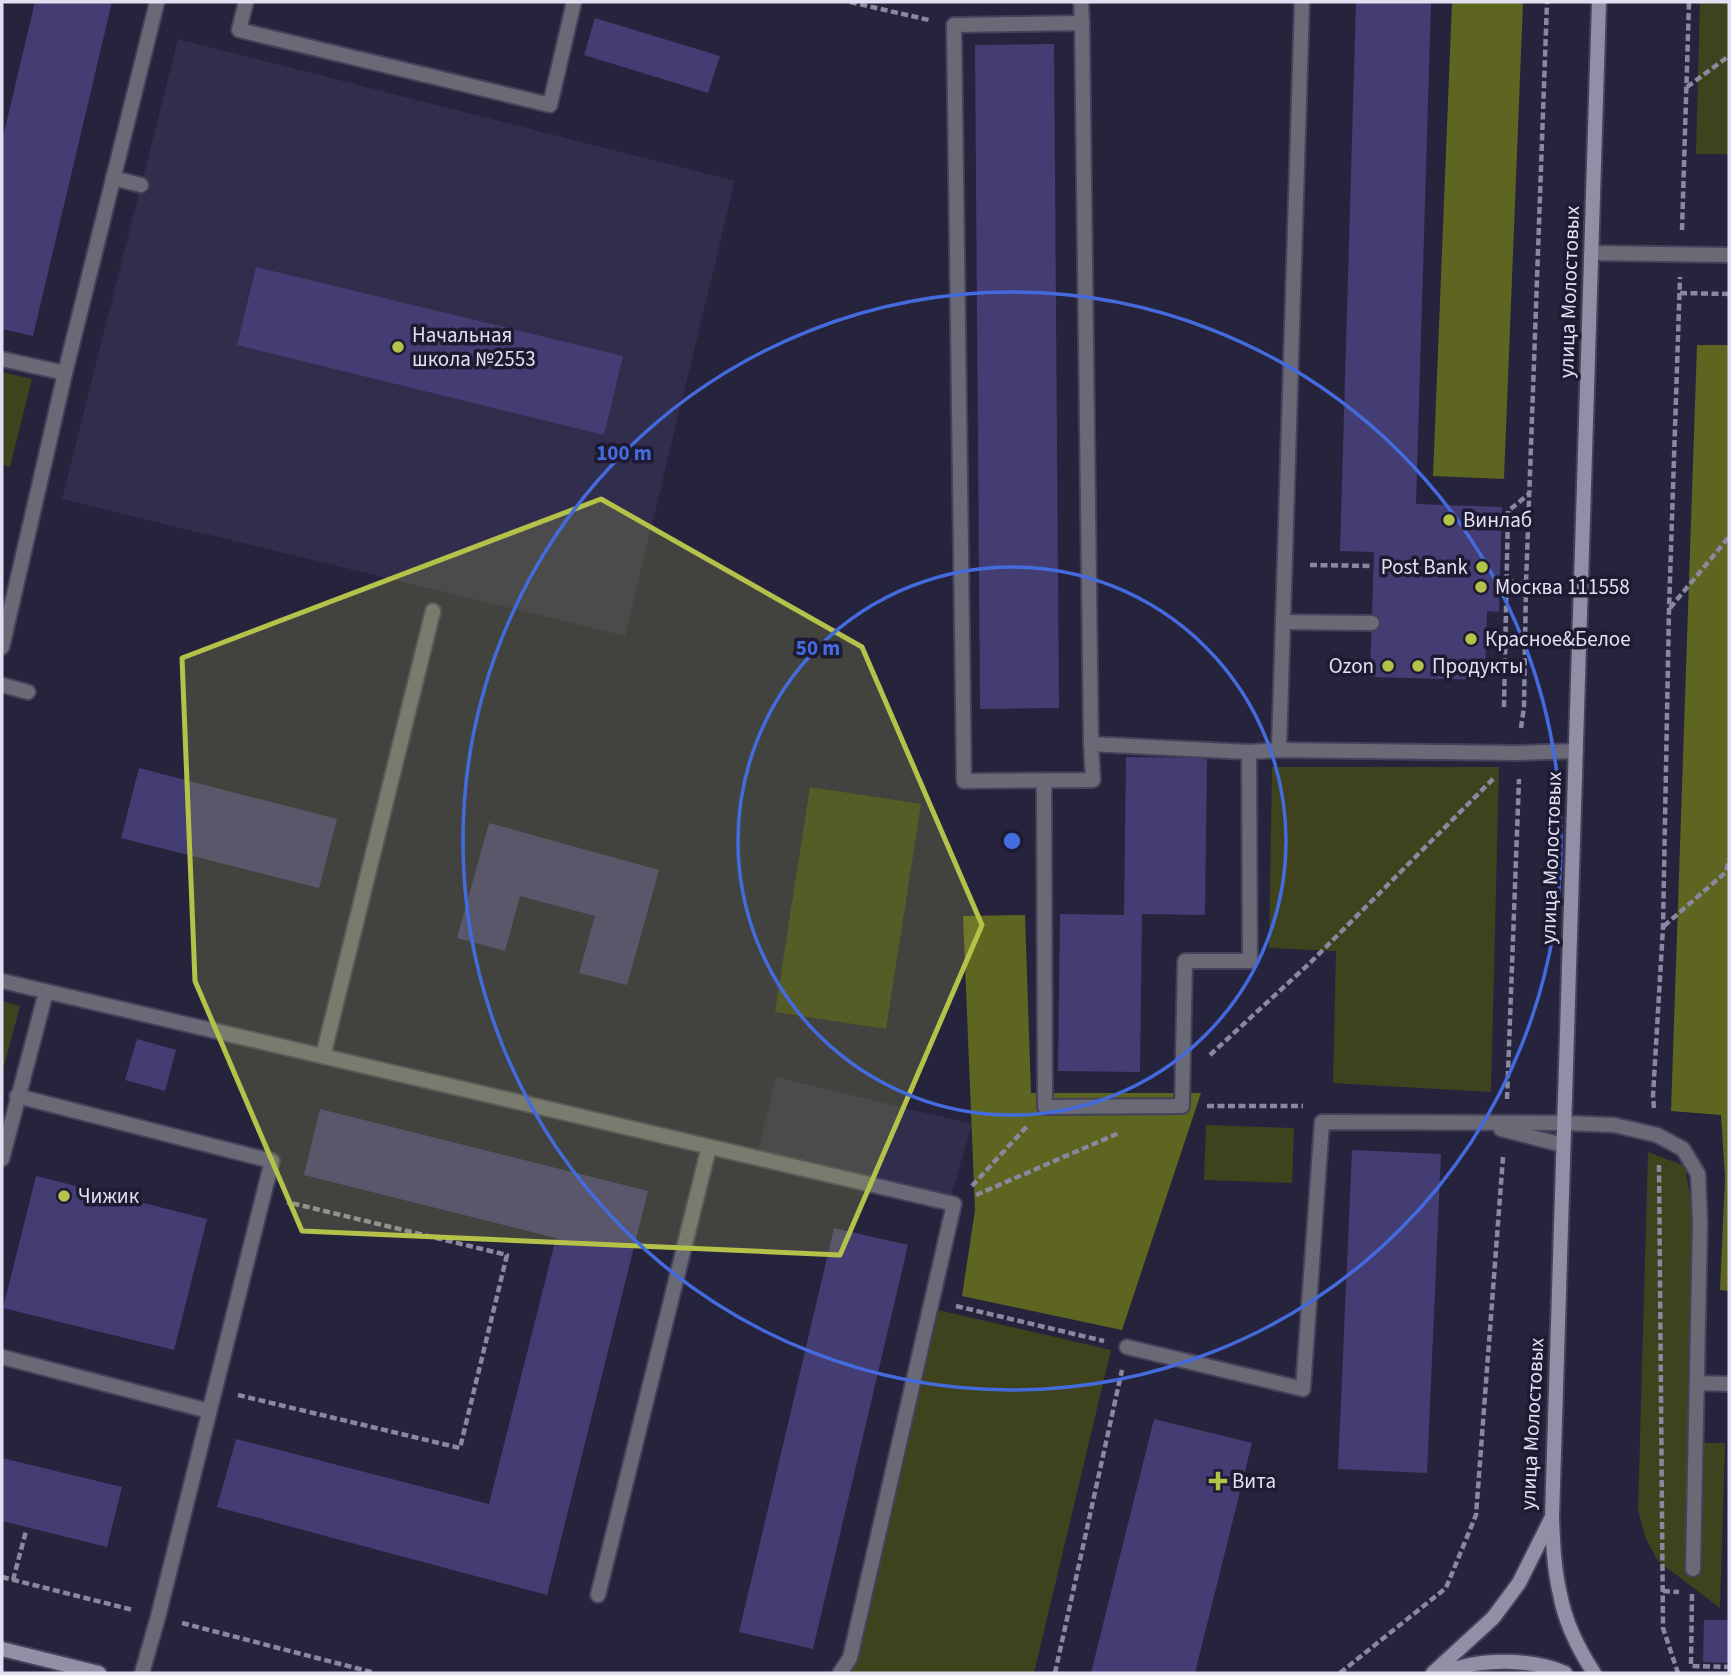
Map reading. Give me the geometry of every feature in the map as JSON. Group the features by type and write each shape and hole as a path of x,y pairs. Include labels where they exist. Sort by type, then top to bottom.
{"street":[{"name":"улица Молостовых","path":"1433,1673 1452,1666 1520,1583 1552,1517 1599,2"},
{"path":"1552,1517 1560,1595 1571,1630 1594,1673"},
{"path":"2,1649 99,1673"},
{"path":"1452,1666 1506,1661 1551,1667 1565,1673"}],"lane":[{"path":"2,646 65,373 157,2"},
{"path":"246,2 239,30 550,105 575,2"},
{"path":"1081,2 1082,23 1091,744 1093,780 964,781 954,25 1082,23"},
{"path":"1279,750 1302,2"},
{"path":"113,178 141,185"},
{"path":"1591,253 1729,255"},
{"path":"2,359 65,373"},
{"path":"323,1056 433,611"},
{"path":"1283,622 1372,623"},
{"path":"2,685 29,692"},
{"path":"1091,744 1249,752 1576,751"},
{"path":"1044,781 1045,1107 1182,1107 1185,961 1250,961 1249,752"},
{"path":"2,981 954,1204 850,1658 840,1673"},
{"path":"2,1159 46,992"},
{"path":"18,1096 272,1161 142,1673"},
{"path":"1127,1347 1303,1389 1322,1122 1479,1124 1505,1127 1564,1123 1614,1125 1657,1135 1682,1149 1698,1174 1700,1223 1693,1569"},
{"path":"1505,1127 1563,1145"},
{"path":"598,1595 709,1147"},
{"path":"2,1357 209,1412"},
{"path":"1697,1383 1729,1384"}],"path":[{"path":"850,2 954,25"},
{"path":"1340,1673 1446,1588 1476,1515 1505,1127 1524,707 1526,584 1548,2"},
{"path":"1678,1673 1663,1628 1660,1200 1653,1096 1663,927 1669,609 1689,2"},
{"path":"1687,87 1729,55"},
{"path":"1680,293 1729,294"},
{"path":"1504,707 1508,510 1530,493"},
{"path":"1669,609 1729,537"},
{"path":"1342,566 1373,566"},
{"path":"1507,581 1526,584"},
{"path":"1184,1079 1311,962 1520,752"},
{"path":"1663,927 1726,872 1729,859"},
{"path":"954,1204 1045,1107"},
{"path":"954,1204 1131,1128"},
{"path":"215,1389 460,1448 507,1255 262,1196"},
{"path":"932,1300 1127,1347 1055,1673"},
{"path":"13,1580 26,1531"},
{"path":"1693,1569 1691,1666 1729,1667"},
{"path":"2,1577 375,1673"}],"highlighted area":[{"path":"601,499 862,647 982,925 840,1255 302,1231 195,981 182,658"}],"shaded area":[{"name":"Начальная школа №2553","path":"178,39 735,181 625,636 62,499"},
{"path":"776,1077 972,1124 949,1203 756,1158"}],"green space":[{"path":"1452,2 1523,2 1504,479 1433,476"},
{"path":"1700,2 1729,2 1729,154 1696,154"},
{"path":"1697,345 1729,345 1729,1291 1720,1290 1725,1178 1721,1115 1671,1111"},
{"path":"2,372 32,379 10,467 2,464"},
{"path":"1272,767 1499,767 1491,1092 1333,1083 1336,951 1269,948"},
{"path":"810,787 921,804 886,1029 775,1012"},
{"path":"1025,915 1031,1093 1201,1093 1122,1330 962,1296 975,1210 963,916"},
{"path":"2,1001 20,1006 2,1073"},
{"path":"1206,1125 1294,1128 1292,1183 1204,1180"},
{"path":"1648,1152 1685,1166 1694,1220 1689,1443 1725,1443 1720,1608 1658,1561 1646,1539 1638,1510"},
{"path":"929,1308 1111,1350 1034,1673 843,1673"}],"building":[{"path":"35,2 112,2 33,336 2,329 2,141"},
{"path":"1356,2 1431,2 1416,504 1502,507 1499,612 1487,611 1485,680 1370,677 1374,552 1340,551"},
{"path":"595,18 720,56 708,93 584,55"},
{"path":"1054,44 1059,708 980,709 975,45"},
{"path":"256,267 623,356 604,435 237,345"},
{"path":"1126,757 1207,758 1205,915 1142,914 1140,1072 1058,1071 1060,914 1124,915"},
{"path":"139,768 337,819 319,888 121,838"},
{"path":"489,823 659,870 627,985 579,973 595,916 520,896 505,951 457,938"},
{"path":"137,1039 176,1050 165,1091 125,1080"},
{"path":"320,1109 648,1191 547,1595 217,1507 236,1439 489,1504 556,1238 304,1175"},
{"path":"1352,1150 1441,1154 1427,1473 1338,1469"},
{"path":"36,1176 207,1219 174,1350 3,1308"},
{"path":"834,1228 908,1245 813,1649 739,1632"},
{"path":"1154,1419 1252,1443 1195,1673 1091,1673"},
{"path":"2,1458 122,1487 107,1547 2,1521"},
{"path":"1704,1620 1729,1620 1729,1663 1703,1662"}],"place":[{"name":"Начальная школа №2553","path":"398,347"},
{"name":"Винлаб","path":"1449,520"},
{"name":"Post Bank","path":"1482,567"},
{"name":"Москва 111558","path":"1481,587"},
{"name":"Красное&Белое","path":"1471,639"},
{"name":"Ozon","path":"1388,666"},
{"name":"Продукты","path":"1418,666"},
{"name":"Чижик","path":"64,1196"},
{"name":"Вита","path":"1218,1481"}]}
